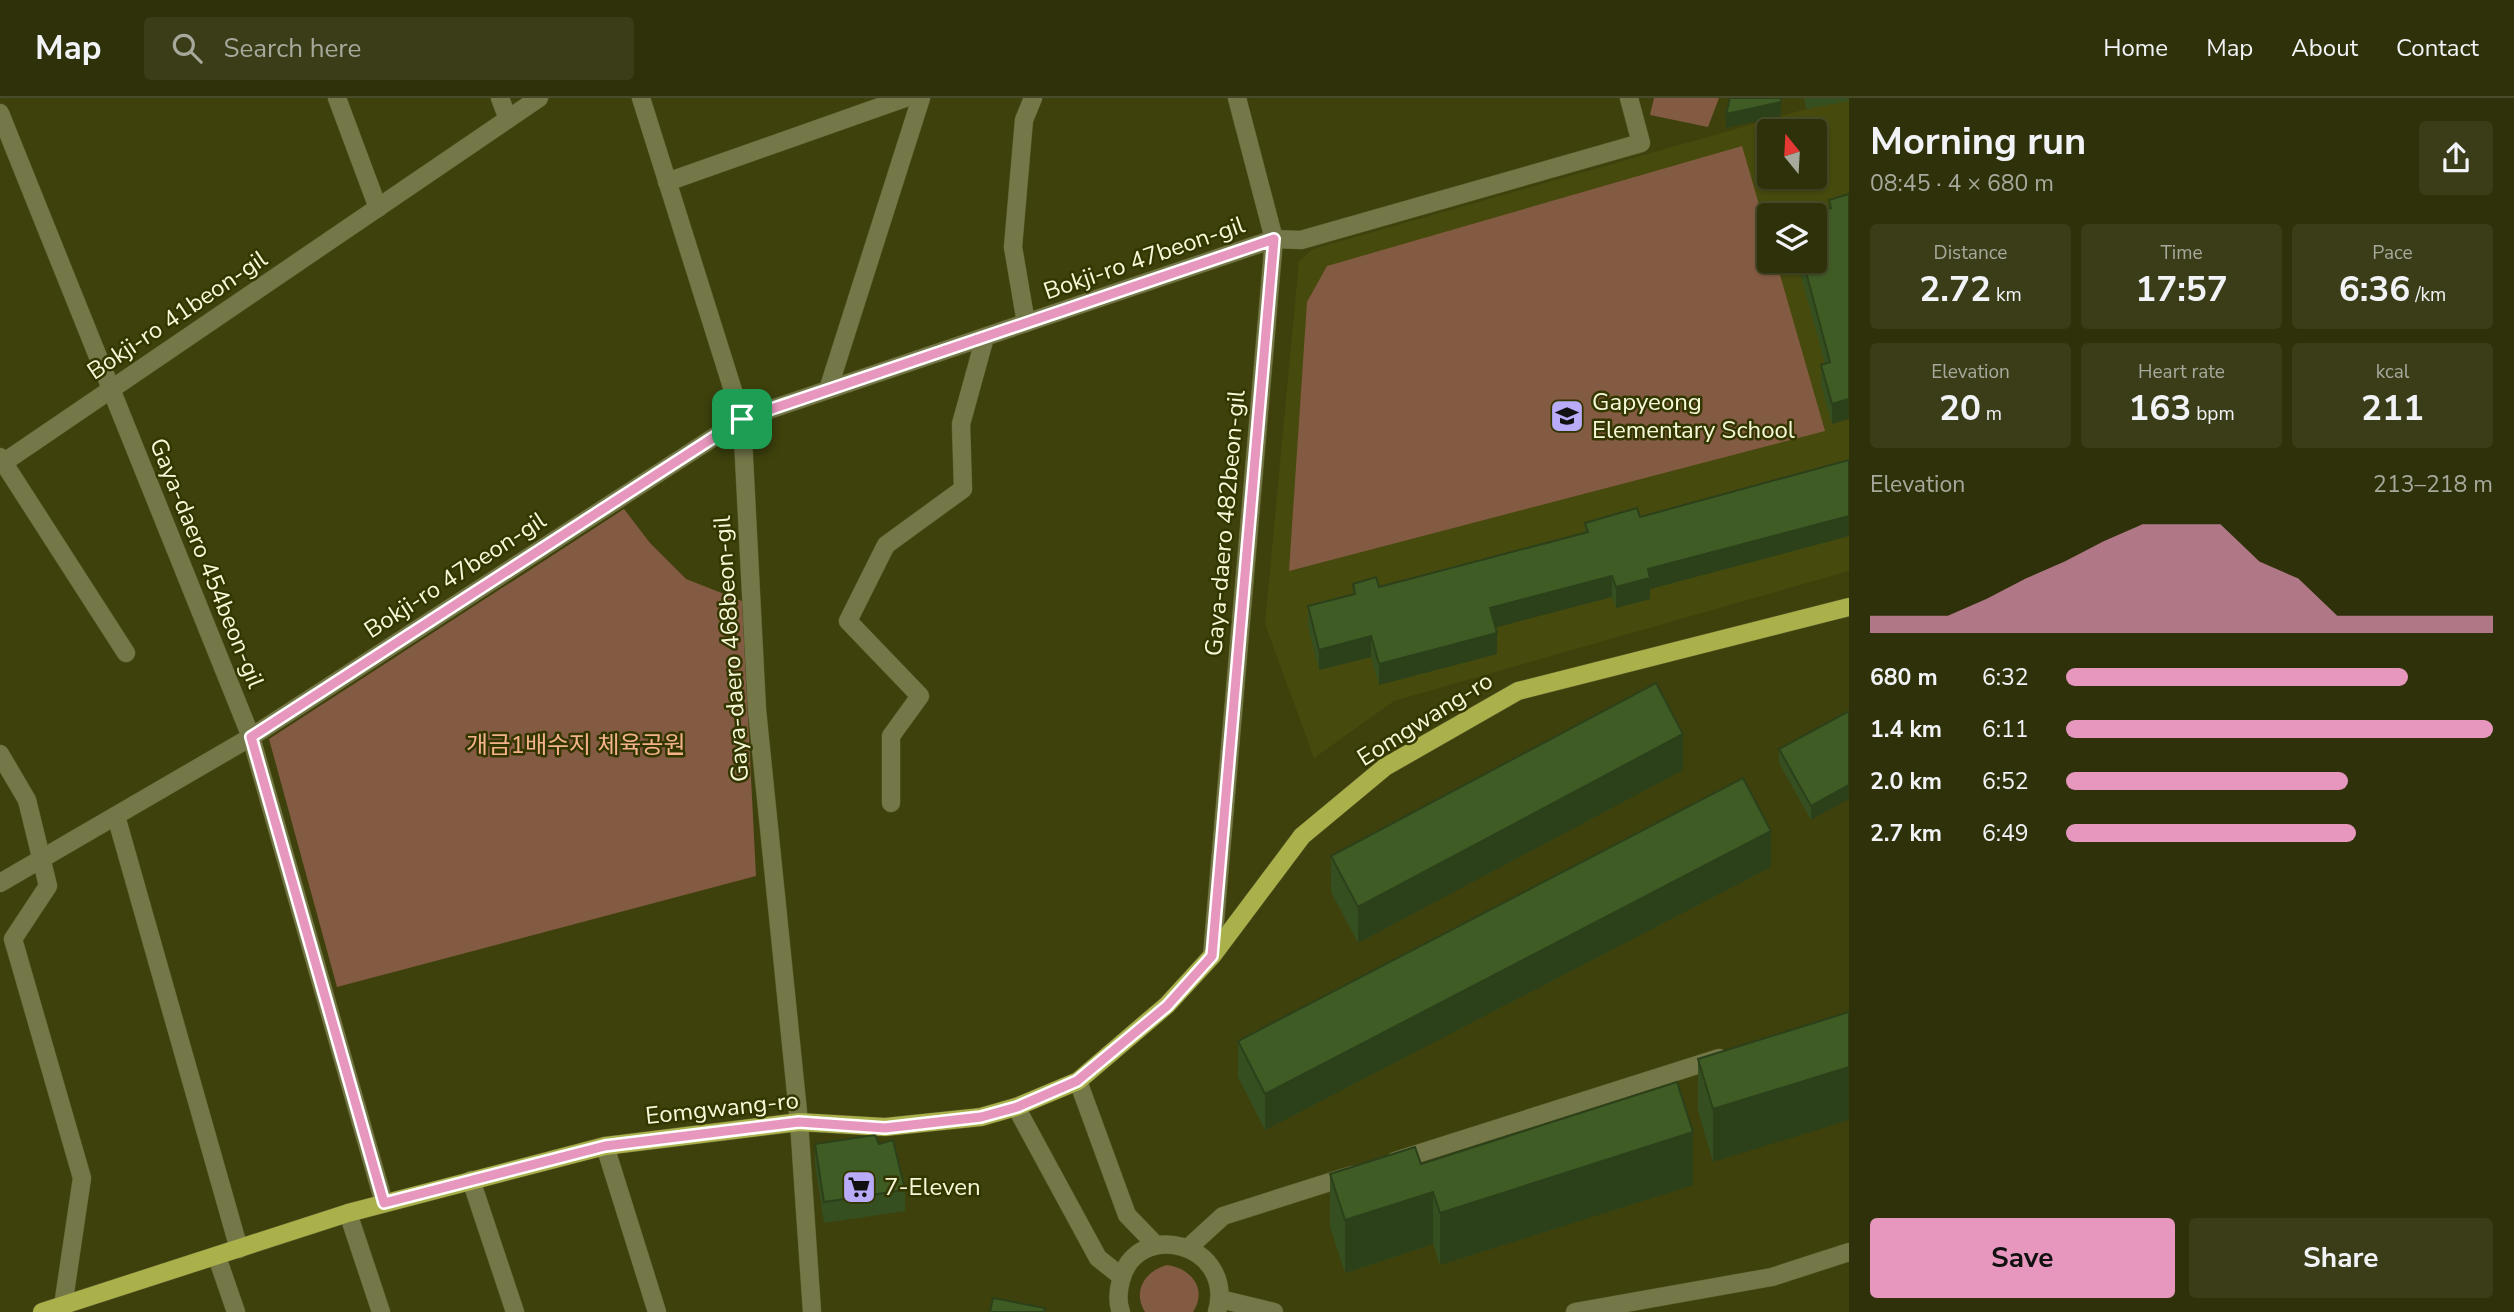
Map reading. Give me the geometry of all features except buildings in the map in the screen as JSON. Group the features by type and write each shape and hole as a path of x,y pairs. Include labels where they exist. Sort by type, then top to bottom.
{"main road":[{"name":"Eomgwang-ro","path":"42,1312 348,1213 605,1146 799,1122 885,1128 981,1117 1017,1107 1077,1081 1167,1006 1212,956 1302,836 1385,767 1518,691 1849,607"}],"street":[{"path":"337,98 378,208"},
{"path":"500,98 508,119"},
{"name":"Bokji-ro 41beon-gil","path":"126,653 1,461 111,390 539,98"},
{"name":"Gaya-daero 468beon-gil","path":"641,98 742,419 757,710 799,1122 812,1312"},
{"path":"667,182 905,98"},
{"path":"828,390 921,98"},
{"path":"1026,323 1013,247 1024,120 1033,98"},
{"name":"Gaya-daero 482beon-gil","path":"1212,956 1274,239 1237,98"},
{"name":"Bokji-ro 47beon-gil","path":"0,883 251,737 742,419 1274,239 1301,240 1641,144 1629,98"},
{"name":"Gaya-daero 454beon-gil","path":"0,113 251,737 384,1203"},
{"path":"891,803 891,736 920,696 848,621 886,545 963,489 961,424 985,337"},
{"path":"0,754 27,800 48,886 13,939 82,1178 63,1306"},
{"path":"116,816 239,1249"},
{"path":"1188,1248 1223,1216 1742,1051"},
{"path":"1077,1081 1127,1214 1156,1245"},
{"path":"1017,1107 1098,1258 1122,1277"},
{"path":"605,1146 657,1312"},
{"path":"471,1180 515,1312"},
{"path":"348,1213 381,1312"},
{"path":"1121,1312 1118,1293 1130,1262 1156,1245 1173,1244 1202,1256 1213,1269 1219,1283 1219,1306 1274,1312"},
{"path":"1576,1312 1772,1277 1849,1252"},
{"path":"217,1257 236,1312"}],"shaded area":[{"name":"Gapyeong Elementary School","path":"1849,98 1849,571 1394,701 1314,758 1265,624 1299,261 1313,249 1757,123 1757,189 1827,189 1827,119 1771,119"}],"green space":[{"path":"1654,98 1719,98 1708,127 1650,115"},
{"path":"1742,146 1759,203 1757,273 1779,273 1825,431 1289,571 1307,302 1327,266"},
{"name":"개금1배수지 체육공원","path":"624,509 650,543 686,579 742,601 756,876 337,987 269,739"},
{"path":"1167,1265 1183,1270 1195,1281 1199,1295 1193,1312 1145,1312 1141,1304 1140,1289 1152,1272"}],"place":[{"name":"Gapyeong Elementary School","path":"1567,416"},
{"name":"7-Eleven","path":"859,1187"}],"route":[{"path":"1274,239 1212,956 1167,1006 1077,1081 1017,1107 981,1117 885,1128 799,1122 605,1146 384,1203 251,737 742,419 1274,239"}]}
